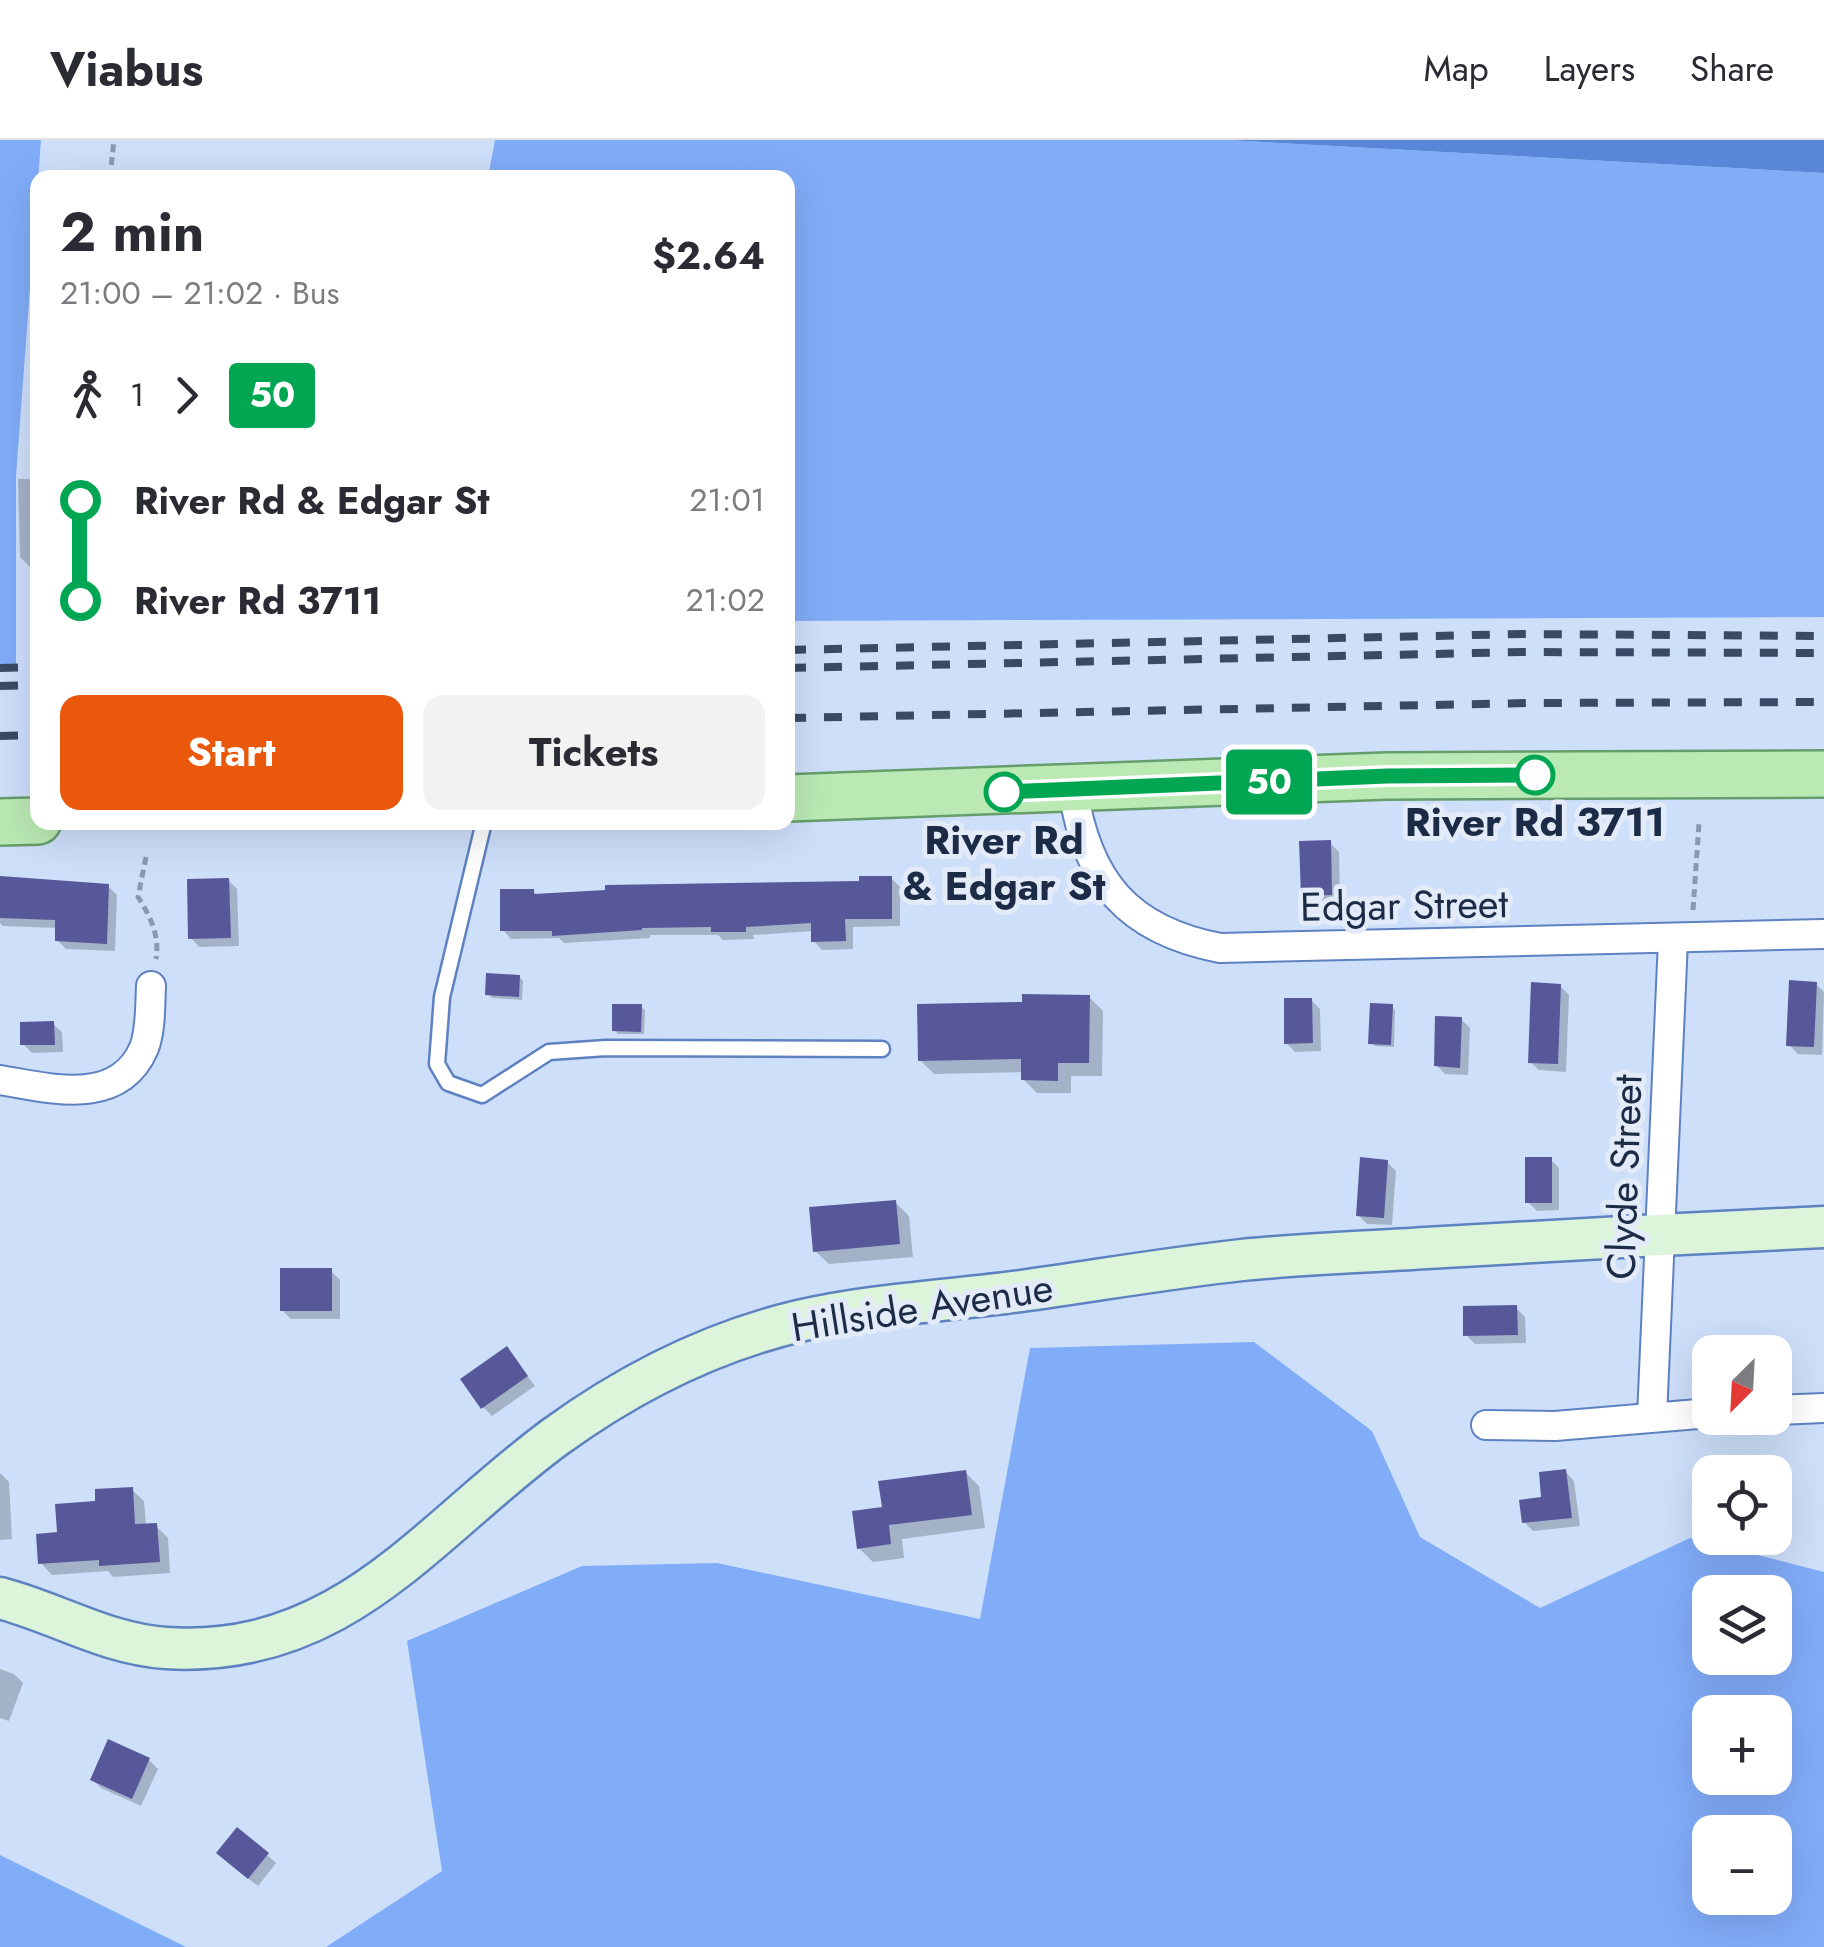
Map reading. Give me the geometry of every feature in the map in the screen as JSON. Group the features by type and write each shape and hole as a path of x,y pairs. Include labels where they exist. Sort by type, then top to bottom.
{"main road":[{"path":"795,798 1387,776 1824,774"},
{"path":"0,822 30,821"}],"street":[{"name":"Edgar Street","path":"1073,790 1079,831 1104,880 1143,919 1192,942 1220,948 1824,934"},
{"name":"Clyde Street","path":"1652,1416 1674,940"},
{"path":"0,1080 72,1091 96,1090 118,1080 135,1065 146,1044 152,986"},
{"name":"Hillside Avenue","path":"0,1598 34,1607 71,1626 122,1642 162,1648 202,1649 282,1635 367,1594 552,1439 608,1401 714,1349 794,1322 859,1308 954,1300 1243,1260 1824,1227"},
{"path":"1792,1409 1824,1408"},
{"path":"1486,1425 1555,1426 1692,1415"}],"lane":[{"path":"482,830 442,998 437,1064 448,1083 482,1095 548,1052 606,1048 882,1049"}],"path":[{"path":"111,170 114,140"},
{"path":"1674,940 1692,922 1699,823"},
{"path":"146,856 138,897 159,944 152,986"}],"shaded area":[{"path":"0,140 41,140 39,170 30,170 30,288 16,476 16,667 0,668"},
{"path":"495,140 1227,140 1824,173 1824,617 795,621 795,170 489,170"},
{"path":"1227,140 1824,140 1824,173"},
{"path":"1254,1342 1372,1431 1420,1537 1540,1608 1690,1538 1692,1555 1757,1555 1824,1572 1824,1947 326,1947 442,1871 407,1641 582,1566 717,1563 980,1619 1030,1348"},
{"path":"0,1855 186,1947 0,1947"}],"building":[{"path":"1331,840 1332,895 1301,896 1299,841"},
{"path":"0,876 109,884 107,944 55,941 55,920 0,918"},
{"path":"859,876 892,876 892,919 845,919 846,941 811,942 811,923 746,927 746,932 711,932 711,927 552,936 552,931 500,931 500,889 534,889 534,894 605,890 605,885 859,881"},
{"path":"229,878 231,938 188,939 187,879"},
{"path":"486,973 520,975 519,997 485,995"},
{"path":"1789,980 1817,982 1814,1047 1786,1046"},
{"path":"1531,982 1561,984 1558,1064 1528,1063"},
{"path":"1022,994 1090,995 1089,1063 1058,1063 1058,1081 1021,1080 1021,1059 918,1061 917,1004 1022,1002"},
{"path":"1284,998 1312,998 1313,1043 1284,1044"},
{"path":"1370,1003 1393,1004 1391,1045 1368,1044"},
{"path":"612,1004 642,1004 641,1032 612,1031"},
{"path":"1435,1016 1462,1017 1460,1068 1434,1066"},
{"path":"54,1021 55,1045 20,1045 20,1022"},
{"path":"1360,1157 1388,1160 1384,1218 1356,1216"},
{"path":"1525,1157 1552,1157 1552,1203 1525,1203"},
{"path":"896,1200 900,1244 813,1252 809,1207"},
{"path":"280,1268 332,1268 332,1311 280,1311"},
{"path":"1517,1305 1518,1335 1463,1336 1463,1306"},
{"path":"507,1346 528,1376 481,1409 460,1379"},
{"path":"1566,1469 1572,1518 1522,1523 1519,1500 1541,1497 1539,1472"},
{"path":"966,1470 972,1515 889,1525 891,1544 857,1549 852,1511 882,1507 878,1481"},
{"path":"133,1487 135,1524 157,1523 160,1562 38,1564 36,1534 57,1532 55,1504 95,1501 95,1489"},
{"path":"108,1739 150,1758 132,1799 90,1780"},
{"path":"237,1827 269,1853 248,1879 216,1853"}],"railway":[{"path":"795,650 1523,634 1824,636"},
{"path":"795,668 1523,652 1824,653"},
{"path":"0,668 30,667"},
{"path":"0,686 30,685"},
{"path":"795,718 1529,703 1824,702"},
{"path":"0,736 30,735"}],"bus line":[{"name":"50","path":"1004,792 1387,776 1535,775"}],"place":[{"name":"River Rd 3711","path":"1535,775"},
{"name":"River Rd & Edgar St","path":"1004,792"}]}
